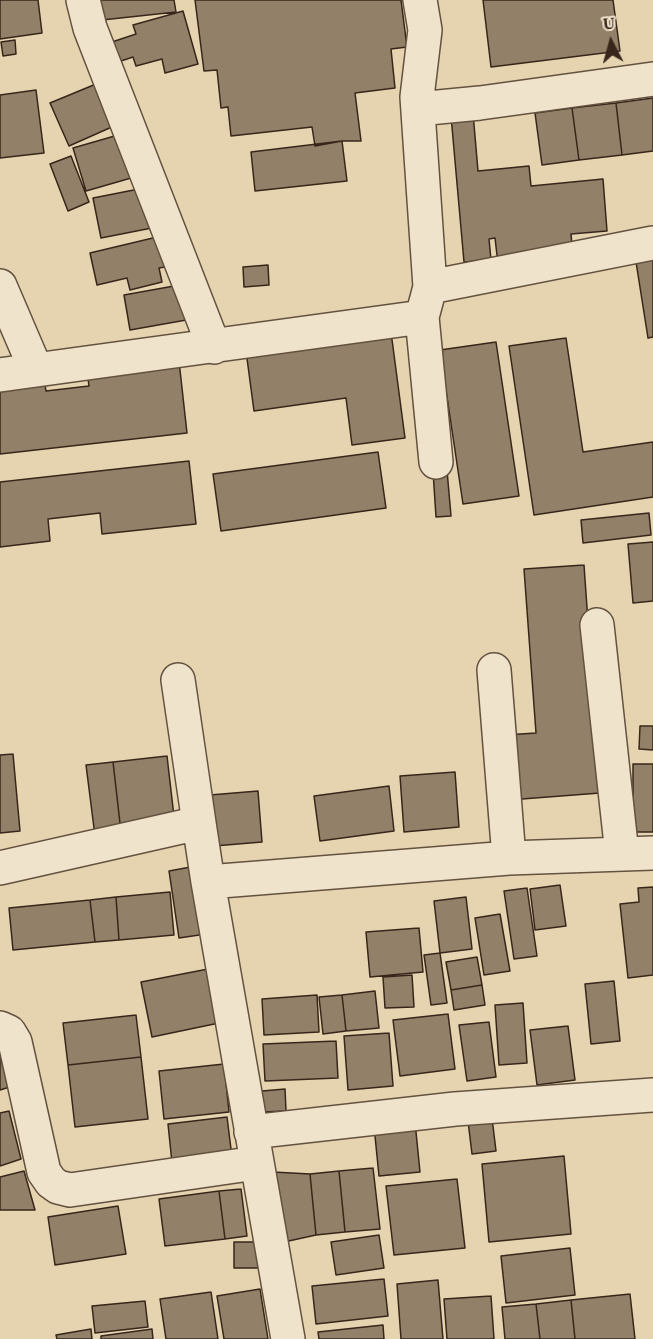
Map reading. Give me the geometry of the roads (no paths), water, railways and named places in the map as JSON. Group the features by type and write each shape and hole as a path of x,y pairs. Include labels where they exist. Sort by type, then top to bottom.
{"street":[{"path":"83,0 90,28 214,347"},
{"path":"420,0 425,30 417,97 436,462"},
{"path":"418,108 480,103 653,80"},
{"path":"0,375 214,347 426,302 653,243"},
{"path":"0,286 36,370"},
{"path":"208,882 509,858 637,853 597,625"},
{"path":"494,670 509,858"},
{"path":"178,680 208,882 288,1339"},
{"path":"0,868 199,824"},
{"path":"0,1028 9,1032 15,1042 44,1172 58,1187 70,1190 253,1148 455,1109 653,1095"}]}
